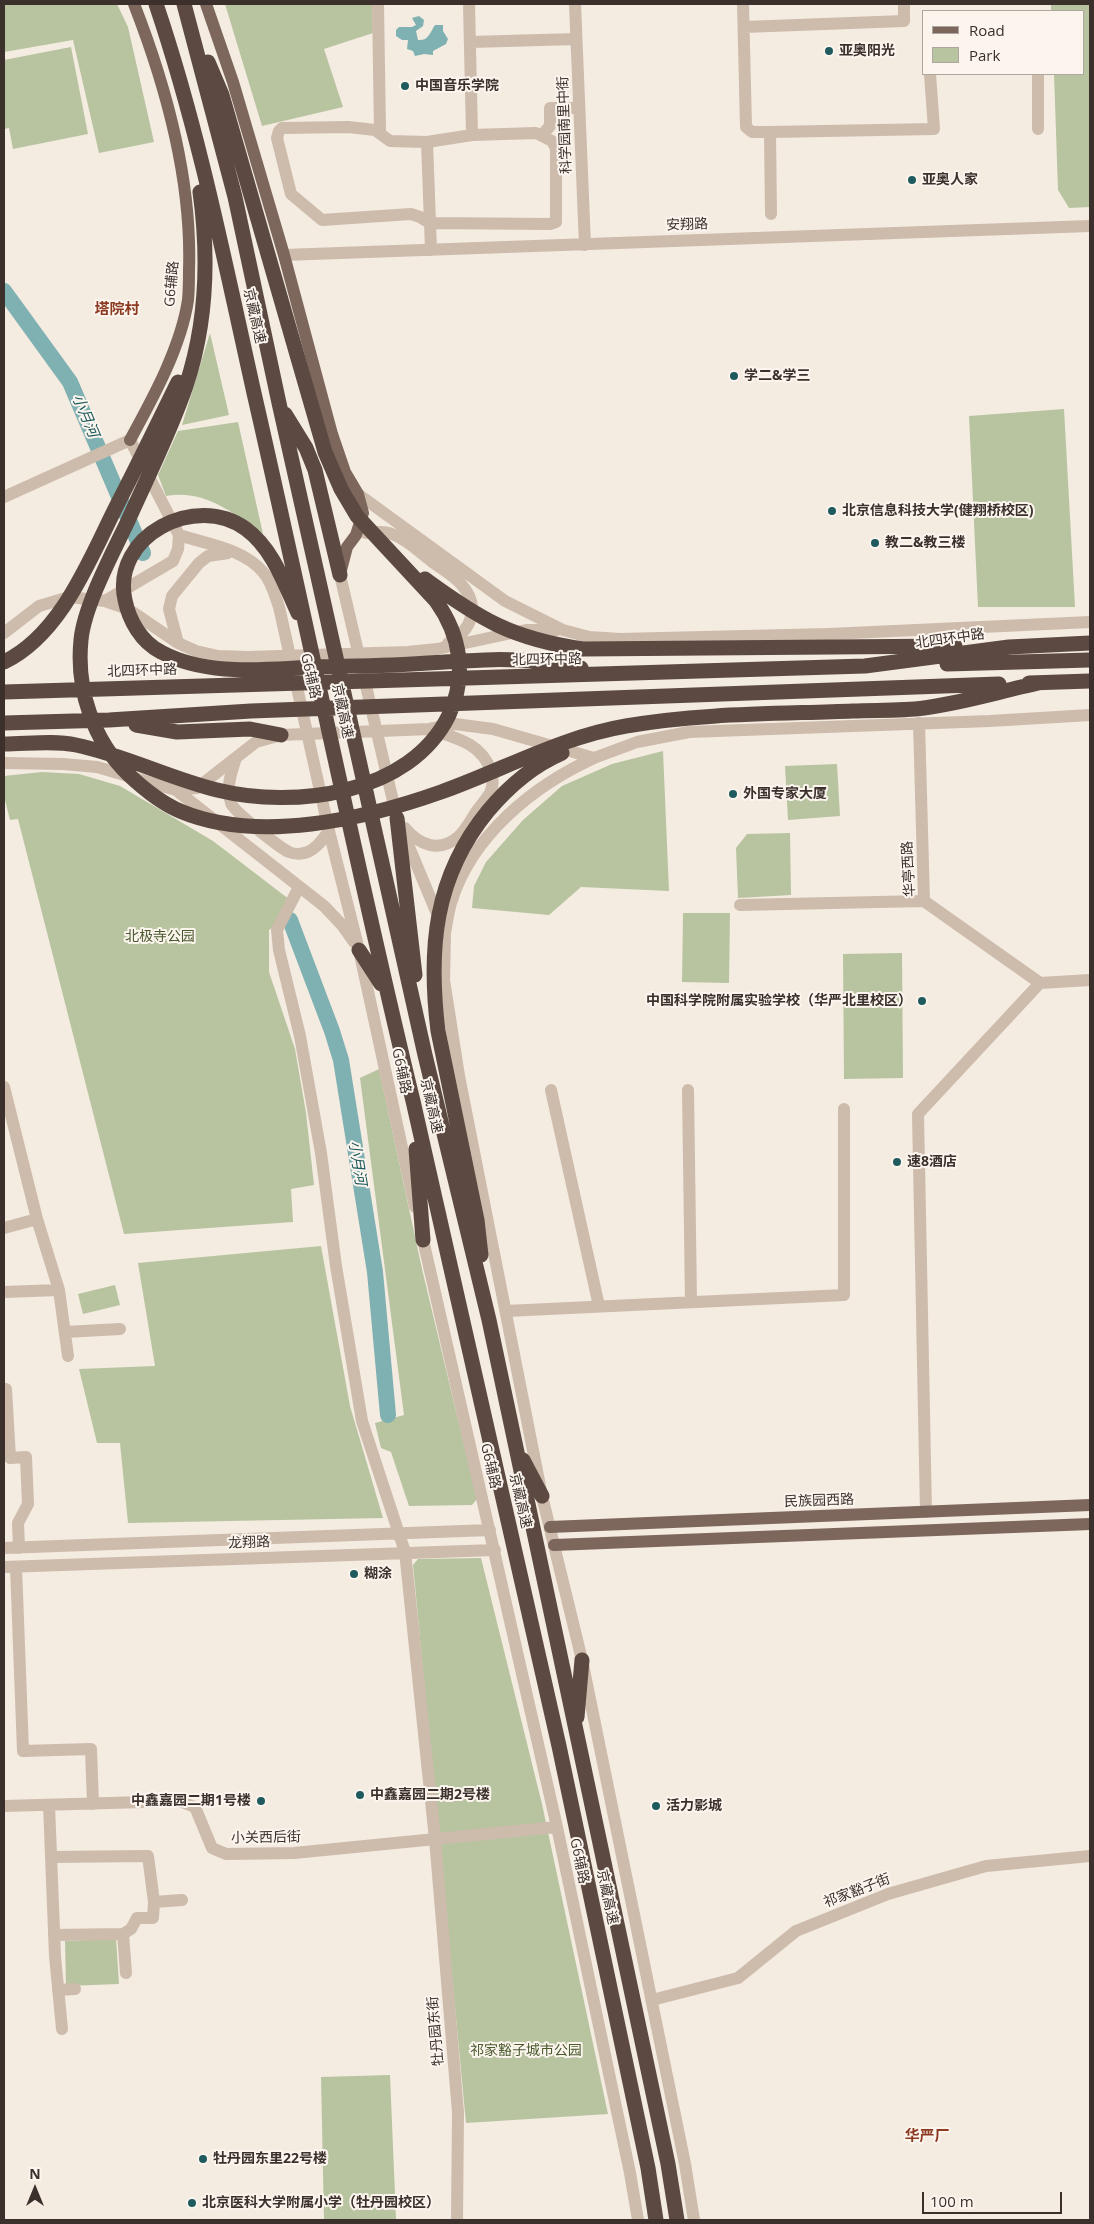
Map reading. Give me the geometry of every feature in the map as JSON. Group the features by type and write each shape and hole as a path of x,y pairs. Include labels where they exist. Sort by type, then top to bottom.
{"highway":[{"path":"150,4 173,53"},
{"name":"京藏高速","path":"156,4 173,53 190,113 311,642 387,994 559,1746 648,2168 656,2220"},
{"name":"京藏高速","path":"184,4 235,197 279,403 425,1056 489,1320 513,1441 666,2154 677,2220"},
{"path":"4,744 74,744 214,789 240,794 278,797 325,795 381,779 418,754 440,730 455,701 460,669 456,638 446,614 357,516 341,489 325,452 222,95 190,21"},
{"path":"190,113 206,257 197,342 186,384 169,429 99,585 81,634 80,676 85,701 94,725 106,748 124,770 156,798 196,817 227,824 249,827 323,822 388,808 436,794 590,733 646,722 923,708 1039,683"},
{"path":"4,662 29,645 49,624 78,583 197,342"},
{"path":"279,403 306,448 312,463 340,574"},
{"path":"311,642 283,581 260,541 244,528 226,519 207,515 187,516 164,524 148,536 132,554 125,575 124,598 132,622 144,639 159,652 202,667 221,669 496,660 538,662 617,674"},
{"path":"390,553 468,610 522,636 552,644 583,649 814,646 1009,647"},
{"name":"北四环中路","path":"4,692 865,666 1009,647 1090,643"},
{"path":"865,666 1090,660"},
{"path":"4,723 109,720 251,711 1090,681"},
{"path":"489,1320 477,1220 438,1030 434,1000 436,932 442,898 463,844 503,793 523,776 547,760 585,743 618,733 684,719"},
{"path":"109,720 177,732 250,729 281,735"},
{"path":"397,818 425,1056"},
{"path":"359,950 387,994"},
{"path":"413,1101 422,1240"},
{"path":"513,1441 542,1496"},
{"path":"575,1733 582,1660"}],"main road":[{"name":"G6辅路","path":"130,440 145,414 178,340 188,300 190,242 186,194 179,160 160,83 134,4"},
{"path":"206,4 233,82 284,254 332,434 345,472 358,494 364,513 356,535 347,547 340,574"},
{"name":"民族园西路","path":"550,1527 1090,1505"},
{"path":"554,1545 1090,1524"}],"street":[{"path":"378,4 380,132"},
{"path":"469,4 472,136"},
{"name":"科学园南里中街","path":"575,4 585,244"},
{"path":"743,4 746,127 752,132 934,129 930,75"},
{"path":"744,27 904,21 904,4"},
{"path":"470,42 576,39"},
{"path":"1038,75 1038,129"},
{"path":"542,135 550,126 550,108 579,108"},
{"path":"348,127 380,132 390,141 427,142 472,136 542,135 552,141 556,148 556,222 550,224 430,223 411,214 322,220 292,194 277,138 282,128 348,127"},
{"path":"770,132 771,214"},
{"path":"427,142 431,250"},
{"name":"安翔路","path":"284,254 1090,226"},
{"path":"4,497 82,460 130,440 179,535 178,548 173,560 105,601"},
{"path":"358,494 490,591 532,616 562,630"},
{"path":"356,535 388,532 404,540 461,584 471,599 472,614 468,628 456,639 437,649"},
{"name":"G6辅路","path":"179,535 236,553 263,572 271,585 279,608 329,831 359,950 422,1240 495,1550 557,1827 630,2173 638,2220"},
{"path":"178,643 169,609 172,596 199,563 208,556 236,553"},
{"path":"340,574 397,818 445,933"},
{"path":"4,633 39,606 68,598 105,601 128,609 178,643 196,651 218,656 248,657 408,652 437,649 526,630 562,630"},
{"name":"北四环中路","path":"562,630 589,637 620,639 829,634 1090,622"},
{"path":"694,2220 685,2164 582,1660 542,1496 459,1076 444,980 445,933 451,903 462,876 483,842 531,794 570,768 637,742 689,732 1090,715"},
{"name":"华亭西路","path":"919,723 924,901 1040,983"},
{"path":"4,763 63,764 97,767 176,790 197,788 256,742 281,735 429,729 455,724 492,729 594,758"},
{"path":"397,818 414,839 428,846 442,845 458,837 490,792 493,777 488,760 476,747 457,738 429,729"},
{"path":"237,758 230,777 229,793 232,806 277,844 291,853 305,853 318,846 329,831"},
{"path":"176,790 324,906 342,925 359,950"},
{"name":"牡丹园东街","path":"299,887 277,930 279,950 300,1036 316,1124 336,1266 362,1421 405,1552 434,1839 458,2112 457,2220"},
{"path":"740,905 924,901"},
{"path":"926,1512 918,1114 1040,983 1090,980"},
{"path":"551,1090 599,1306"},
{"path":"688,1090 691,1302"},
{"path":"5,1095 59,1290 68,1356"},
{"path":"506,1311 844,1295 844,1109"},
{"path":"4,1228 38,1219"},
{"path":"4,1292 59,1290"},
{"path":"65,1332 120,1329"},
{"path":"4,1389 6,1389 6,1457 26,1457 28,1504 18,1524 19,1548"},
{"name":"龙翔路","path":"4,1548 400,1535 490,1530"},
{"name":"龙翔路","path":"10,1567 495,1550"},
{"path":"10,1567 23,1751 91,1749 93,1804"},
{"name":"小关西后街","path":"4,1806 179,1801 195,1808 212,1848 226,1854 294,1853 557,1827"},
{"path":"49,1805 54,1935 62,2029"},
{"path":"51,1857 148,1856 154,1902 153,1918 137,1918 131,1929 123,1934 54,1935"},
{"name":"祁家豁子街","path":"652,2000 738,1978 796,1931 888,1894 986,1866 1090,1856"},
{"path":"154,1902 182,1900"},
{"path":"123,1934 126,1974"},
{"path":"58,1990 75,1989"}],"green space":[{"path":"4,4 117,4 128,27 154,142 99,153 73,40 4,52"},
{"path":"225,4 372,4 373,33 324,49 343,107 262,126"},
{"path":"1051,4 1090,4 1090,207 1069,208 1058,190 1054,75 1084,75 1084,10 1051,10"},
{"path":"71,47 88,134 13,149 9,128 4,129 4,60"},
{"path":"210,333 229,415 182,425"},
{"path":"1064,409 1075,607 978,607 969,416"},
{"path":"238,422 263,534 218,504 206,499 180,495 166,496 158,475 178,431"},
{"path":"663,751 669,891 581,887 549,915 472,908 474,886 486,862 523,820 562,786 612,764"},
{"path":"837,764 840,816 788,820 785,766"},
{"name":"北极寺公园","path":"42,772 79,774 120,786 213,841 294,903 283,920 269,930 269,972 295,1049 306,1113 314,1185 291,1189 293,1222 124,1234 18,819 10,820 4,796 4,776"},
{"path":"790,833 791,895 738,898 736,848 747,834"},
{"path":"683,913 730,913 729,983 682,982"},
{"path":"902,953 903,1078 844,1079 843,954"},
{"path":"379,1069 422,1269 477,1499 472,1505 409,1506 391,1452 381,1448 375,1423 404,1415 360,1078"},
{"path":"321,1246 350,1406 383,1518 128,1523 120,1443 97,1443 79,1369 155,1366 138,1263"},
{"path":"115,1285 120,1305 83,1314 78,1294"},
{"name":"祁家豁子城市公园","path":"481,1558 542,1804 608,2114 466,2123 413,1565 418,1559"},
{"path":"116,1939 119,1984 66,1986 65,1941"},
{"path":"390,2075 396,2219 324,2220 321,2077"}],"water":[{"path":"419,16 424,20 423,26 416,31 418,40 427,38 435,25 443,25 443,31 448,39 446,44 433,51 433,55 415,56 413,51 407,49 408,40 402,40 396,36 396,30 399,27 412,27 416,25 412,18"}],"waterway":[{"name":"小月河","path":"4,291 70,382 143,553"},
{"name":"小月河","path":"290,920 341,1060 375,1272 388,1415"}],"place":[{"name":"亚奥阳光","path":"829,51"},
{"name":"中国音乐学院","path":"405,86"},
{"name":"亚奥人家","path":"912,180"},
{"name":"学二&学三","path":"734,376"},
{"name":"北京信息科技大学(健翔桥校区)","path":"832,511"},
{"name":"教二&教三楼","path":"875,543"},
{"name":"外国专家大厦","path":"733,794"},
{"name":"中国科学院附属实验学校（华严北里校区）","path":"922,1001"},
{"name":"速8酒店","path":"897,1162"},
{"name":"糊涂","path":"354,1574"},
{"name":"中鑫嘉园二期2号楼","path":"360,1795"},
{"name":"中鑫嘉园二期1号楼","path":"261,1801"},
{"name":"活力影城","path":"656,1806"},
{"name":"牡丹园东里22号楼","path":"203,2159"},
{"name":"北京医科大学附属小学（牡丹园校区）","path":"192,2203"}],"district":[{"name":"塔院村","path":"117,310"},
{"name":"华严厂","path":"927,2137"}]}
